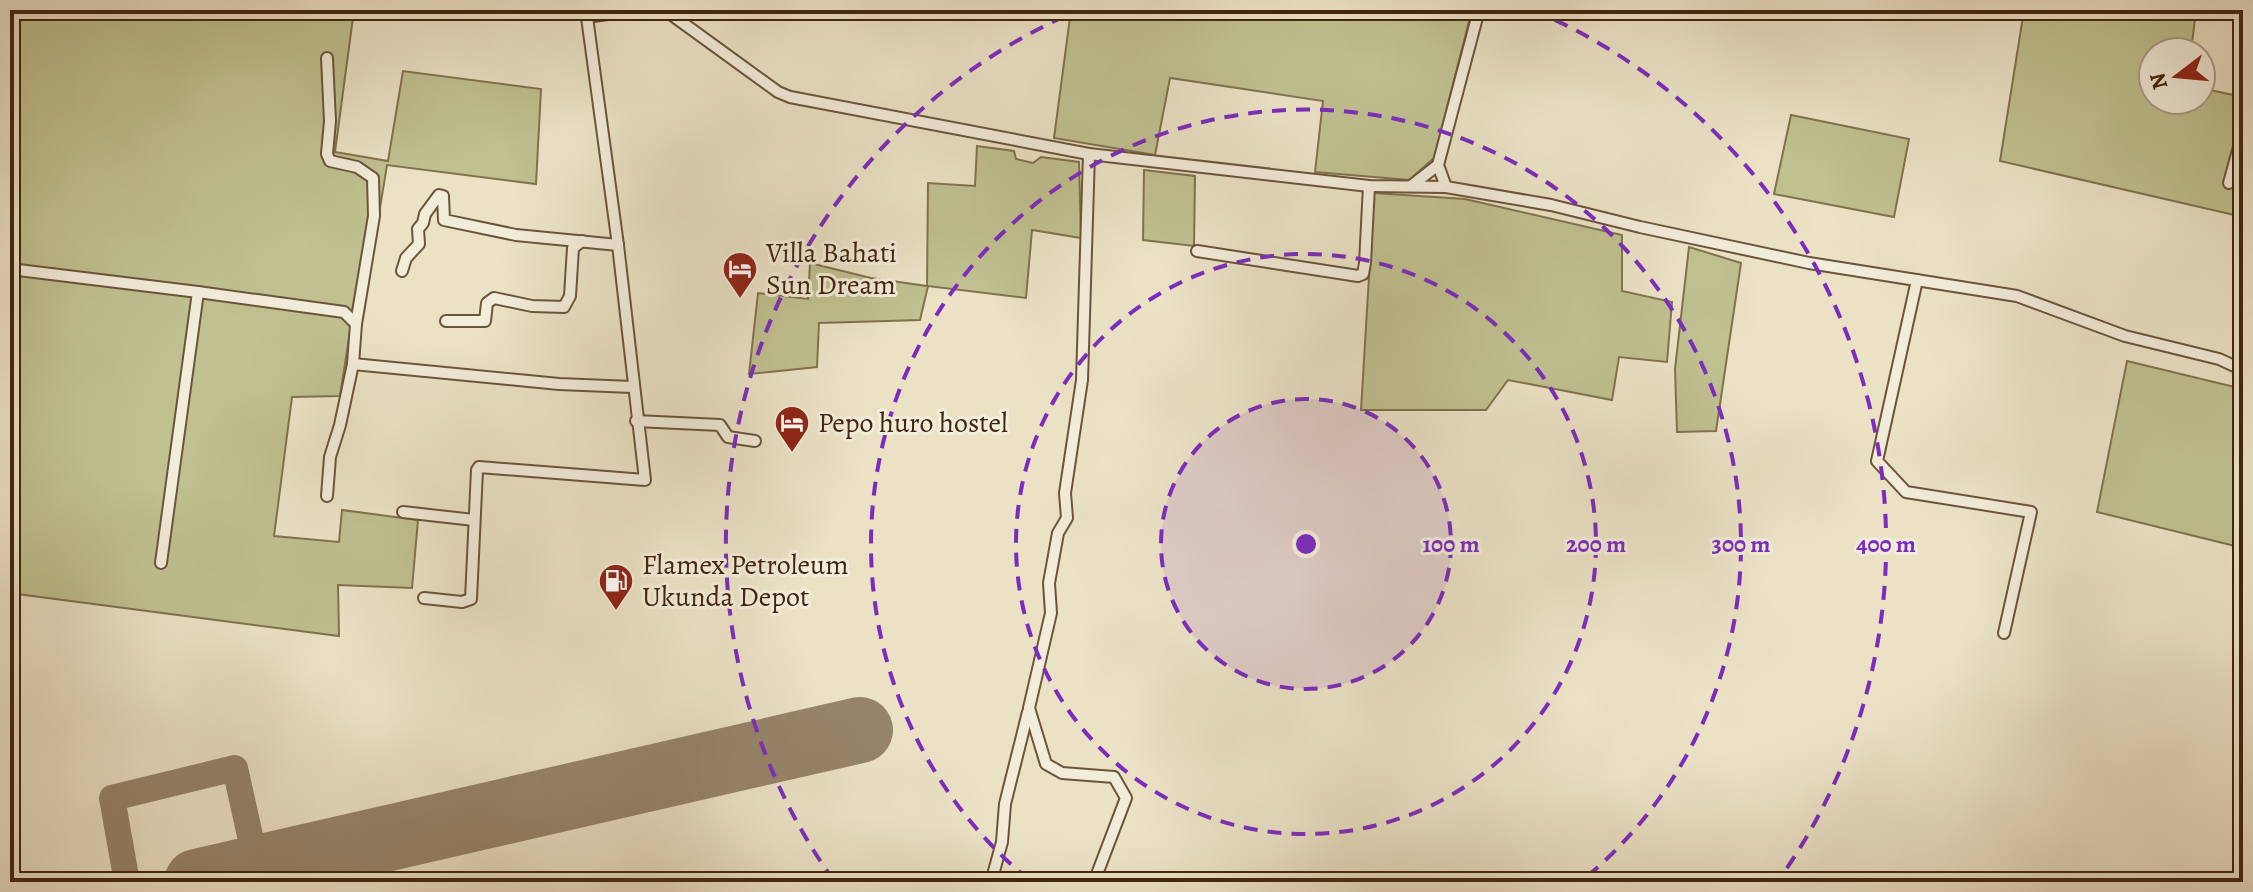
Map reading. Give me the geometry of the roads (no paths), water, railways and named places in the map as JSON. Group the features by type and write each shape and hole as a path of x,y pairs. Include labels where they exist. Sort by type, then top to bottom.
{"street":[{"path":"424,598 462,602 471,599 477,470 482,466 645,480 618,245 586,14 636,10"},
{"path":"665,10 778,92 790,97 1089,154 1369,186 1446,187 1551,205 1809,263 2017,296 2125,336 2219,359 2243,370"},
{"path":"1446,187 1438,165 1479,10"},
{"path":"327,58 330,121 327,154 330,161 357,167 373,178 374,216 356,324 353,364 330,457 327,496"},
{"path":"2229,183 2243,132"},
{"path":"991,882 1002,842 1005,804 1051,613 1049,583 1058,533 1067,518 1065,493 1082,380 1089,154"},
{"path":"1411,186 1438,165"},
{"path":"1197,251 1358,276 1363,274 1365,263 1369,186"},
{"path":"402,271 406,258 419,244 418,229 425,214 439,195 443,196 444,220 491,231 618,245"},
{"path":"446,321 485,321 487,303 492,298 532,306 564,307 570,296 573,248 584,241"},
{"path":"10,269 344,312 356,324"},
{"path":"1917,280 1877,461 1906,492 2031,512 2004,633"},
{"path":"161,563 198,292"},
{"path":"353,364 559,384 632,387"},
{"path":"636,421 720,425 728,437 755,441"},
{"path":"403,512 474,520"},
{"path":"1029,708 1046,764 1062,773 1114,777 1126,798 1094,882"}],"place":[{"name":"Villa Bahati Sun Dream","path":"740,300"},
{"name":"Pepo huro hostel","path":"792,454"},
{"name":"Flamex Petroleum Ukunda Depot","path":"616,612"}]}
